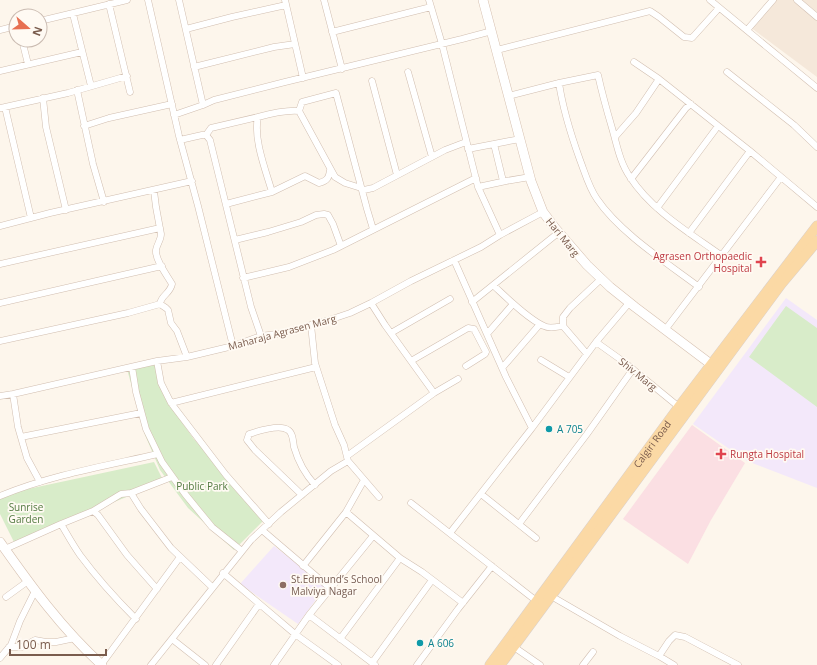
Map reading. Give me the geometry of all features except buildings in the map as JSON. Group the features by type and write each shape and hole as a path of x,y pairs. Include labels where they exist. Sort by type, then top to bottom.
{"main road":[{"name":"Calgiri Road","path":"490,665 540,604 551,596 817,226"},
{"name":"Calgiri Road","path":"502,664 540,604 679,407 715,367 817,241"}],"street":[{"path":"48,20 126,0"},
{"path":"148,0 180,140 192,181 232,346"},
{"path":"180,0 203,105"},
{"path":"324,0 342,69"},
{"path":"429,0 442,44 478,187 500,234"},
{"name":"Hari Marg","path":"485,0 508,96 530,177 543,212 558,233 601,279 629,303 715,367"},
{"path":"710,0 817,88"},
{"path":"747,30 773,0"},
{"path":"797,0 817,17"},
{"path":"186,29 285,3 303,78"},
{"path":"108,4 130,92"},
{"path":"332,32 431,7"},
{"path":"497,50 650,11 684,37 692,38 719,8"},
{"path":"73,14 91,86"},
{"path":"174,115 214,100 492,31"},
{"path":"194,67 274,47 295,44"},
{"path":"24,48 28,64"},
{"path":"0,71 82,52"},
{"path":"634,62 659,79 750,151 817,208"},
{"path":"408,72 432,157"},
{"path":"727,72 794,125 817,146"},
{"path":"508,96 598,75 604,104 620,156 631,179 649,202 722,256"},
{"path":"32,218 2,108 127,76"},
{"path":"615,137 636,113 659,79"},
{"path":"372,82 397,175"},
{"path":"559,83 562,101 574,142 596,198 625,230 664,262 699,287"},
{"path":"77,90 93,164 104,202"},
{"path":"373,229 361,188 336,93 302,102 299,111 335,177 344,183 361,188 364,190 373,188 432,157 466,142"},
{"path":"43,98 46,127 66,210"},
{"path":"84,126 108,118 172,104"},
{"path":"631,179 686,108 691,104"},
{"path":"206,135 211,128 266,115 293,110 299,111"},
{"path":"258,118 256,125 259,144 272,192"},
{"path":"657,208 718,126"},
{"path":"180,140 206,135"},
{"path":"206,135 210,140 243,278 260,336"},
{"path":"468,149 520,139"},
{"path":"494,144 502,181"},
{"path":"690,233 750,151"},
{"path":"226,204 272,192 305,176 319,183 325,182 329,176 330,168"},
{"path":"478,187 502,181 530,177"},
{"path":"665,330 781,177"},
{"path":"243,278 289,267 341,246 476,178"},
{"path":"0,226 192,181"},
{"path":"154,191 161,239 156,248 158,260 172,284 171,290 160,300 160,304"},
{"name":"Maharaja Agrasen Marg","path":"0,396 157,361 187,357 232,346 260,336 284,333 350,313 481,247 500,234 543,212"},
{"path":"235,240 268,232 301,222 316,215 324,214 328,215 333,224 341,246"},
{"path":"0,264 160,228"},
{"path":"472,302 494,286 558,233"},
{"path":"454,260 502,368 532,428"},
{"path":"0,303 162,266"},
{"path":"587,354 563,326 563,317 570,308 601,279"},
{"path":"494,286 513,304 545,327 555,328 563,326"},
{"path":"391,333 450,299"},
{"path":"371,302 391,333 434,393"},
{"path":"450,533 532,428 596,342 629,303"},
{"path":"0,341 128,313 160,304 168,310 170,322 177,331 187,357"},
{"path":"487,334 513,304"},
{"path":"502,368 540,324"},
{"path":"310,325 316,367 334,425 344,445 348,458 379,497"},
{"path":"411,361 468,328 472,328 486,352 466,366"},
{"name":"Shiv Marg","path":"596,342 633,369 679,407"},
{"path":"541,360 569,377"},
{"path":"157,361 161,382 171,403 226,475 269,524"},
{"path":"132,367 136,392 146,429 162,462 185,494 212,527 242,551"},
{"path":"171,403 316,367"},
{"path":"520,524 633,369"},
{"path":"151,665 223,573 251,540 281,512 348,458 434,393 458,379"},
{"path":"13,394 18,427 27,458 40,482"},
{"path":"21,437 141,412"},
{"path":"302,495 255,450 247,440 249,434 279,427 287,429 291,433 303,468 315,485"},
{"path":"0,496 57,476 158,454"},
{"path":"172,476 131,493 121,494 93,511 2,545 57,619 101,665 180,557"},
{"path":"303,566 346,512 364,480"},
{"path":"131,493 141,509 171,548 212,587"},
{"path":"481,494 536,538"},
{"path":"411,502 540,604"},
{"path":"93,511 98,515 127,555 157,589"},
{"path":"346,512 372,536 400,558 463,603"},
{"path":"60,524 79,554 114,597 136,619"},
{"path":"262,530 330,588"},
{"path":"274,665 309,615 372,536"},
{"path":"340,639 400,558"},
{"path":"417,665 492,566"},
{"path":"223,573 295,634 338,665"},
{"path":"309,615 373,664 432,580"},
{"path":"6,597 28,581"},
{"path":"0,658 9,647 35,591"},
{"path":"551,596 674,665"},
{"path":"216,665 259,604"},
{"path":"659,656 669,641 676,635 685,637 738,665"},
{"path":"9,647 17,648 25,646 35,640 50,643 75,638"},
{"path":"172,639 205,665"},
{"path":"514,646 540,665"},
{"path":"583,665 593,652"},
{"path":"324,665 329,659"}],"shaded area":[{"path":"773,0 817,0 817,77 750,27"},
{"path":"786,298 817,320 817,488 747,461 693,424"},
{"path":"692,425 745,463 711,520 688,564 623,519"},
{"name":"St.Edmund’s School Malviya Nagar","path":"274,546 326,586 298,624 240,584"}],"green space":[{"path":"786,306 817,328 817,407 749,357"},
{"name":"Public Park","path":"158,363 170,405 193,438 265,519 234,550 188,508 160,470 145,435 127,369"},
{"name":"Sunrise Garden","path":"154,462 164,482 14,542 0,514 0,495"}],"place":[{"name":"Agrasen Orthopaedic Hospital","path":"761,262"},
{"name":"A 705","path":"549,429"},
{"name":"Rungta Hospital","path":"721,454"},
{"name":"St.Edmund’s School Malviya Nagar","path":"283,585"},
{"name":"A 606","path":"420,643"}]}
